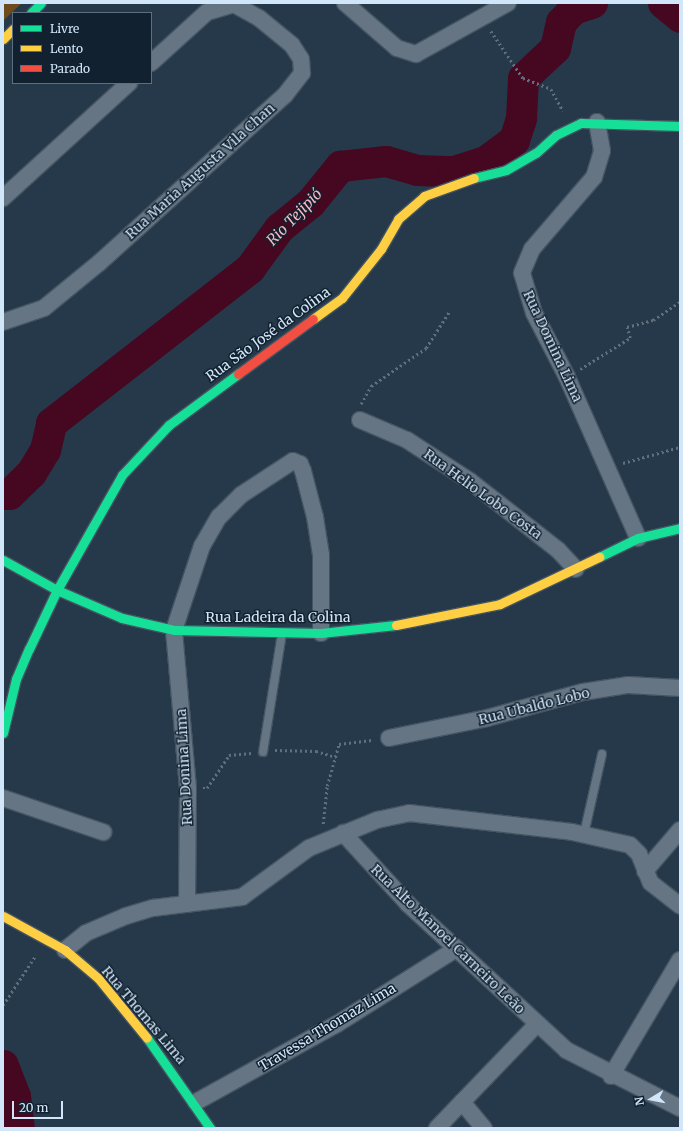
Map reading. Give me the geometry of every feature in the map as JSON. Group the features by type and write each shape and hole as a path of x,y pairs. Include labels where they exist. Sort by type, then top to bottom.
{"street":[{"path":"32,12 41,3"},
{"path":"352,5 408,54 425,52 508,3"},
{"name":"Rua Maria Augusta Vila Chan","path":"3,322 44,308 67,290 296,84 302,73 300,59 292,45 243,8 226,4 202,17 152,62"},
{"path":"3,39 12,30"},
{"path":"3,198 128,84"},
{"name":"Rua São José da Colina","path":"3,733 16,679 57,590 122,475 169,425 342,298 381,249 398,219 424,196 445,186 516,165 569,128 597,122 680,126"},
{"name":"Rua Domina Lima","path":"597,122 602,152 594,177 532,248 522,273 534,313 567,377 638,538"},
{"name":"Rua Helio Lobo Costa","path":"360,420 407,440 470,481 558,550 576,569"},
{"path":"174,630 202,546 219,517 241,495 286,463 300,464 315,517 321,555 321,633"},
{"name":"Rua Ladeira da Colina","path":"3,560 57,590 122,618 174,630 321,633 383,628 500,604 576,569 638,538 680,528"},
{"name":"Rua Donina Lima","path":"174,630 188,788 187,904"},
{"name":"Rua Ubaldo Lobo","path":"389,738 480,720 583,692 628,685 680,688"},
{"path":"3,798 103,832"},
{"path":"65,950 86,933 119,918 153,908 252,893 299,854 322,842 343,833 409,814 584,834 630,845 639,854 651,883 680,906"},
{"path":"645,871 680,830"},
{"name":"Rua Alto Manoel Carneiro Leão","path":"343,833 403,899 536,1025 566,1050 611,1076 680,1108"},
{"name":"Rua Thomas Lima","path":"3,916 65,950 103,984 196,1102 210,1128"},
{"name":"Travessa Thomaz Lima","path":"196,1102 337,1024 456,949"},
{"path":"611,1076 680,960"},
{"path":"437,1128 536,1025"},
{"path":"462,1102 484,1128"}],"lane":[{"path":"263,752 282,632"},
{"path":"584,834 602,754"}],"path":[{"path":"482,17 523,78 552,89 557,96 569,128"},
{"path":"567,377 630,338 627,327 653,320 680,302"},
{"path":"360,420 357,411 370,386 426,348 449,312"},
{"path":"607,468 680,447"},
{"path":"322,842 327,786 339,744 389,738"},
{"path":"3,1005 47,939"}],"shaded area":[{"path":"3,3 22,3 12,12 3,21"}],"waterway":[{"name":"Rio Tejipió","path":"3,494 9,494 31,473 45,450 51,423 250,268 279,228 310,203 340,166 386,161 417,170 454,171 487,160 514,140 521,118 523,78 555,48 561,22 573,9 592,3"},
{"path":"663,3 680,17"},
{"name":"Rio Tejipió","path":"3,1065 15,1096 19,1128"}],"traffic: fast":[{"path":"32,12 41,3"},
{"path":"474,178 506,170 536,153 556,135 581,123 680,126"},
{"path":"3,733 16,679 29,649 57,590 122,475 169,425 238,374"},
{"path":"599,557 638,538 680,528"},
{"path":"3,560 57,590 122,618 174,630 321,633 396,625"},
{"path":"147,1038 210,1128"}],"traffic: slow":[{"path":"3,39 12,30"},
{"path":"313,319 342,298 381,249 398,219 424,196 474,178"},
{"path":"396,625 500,604 599,557"},
{"path":"3,916 65,950 98,978 147,1038"}],"traffic: jam":[{"path":"238,374 313,319"}]}
